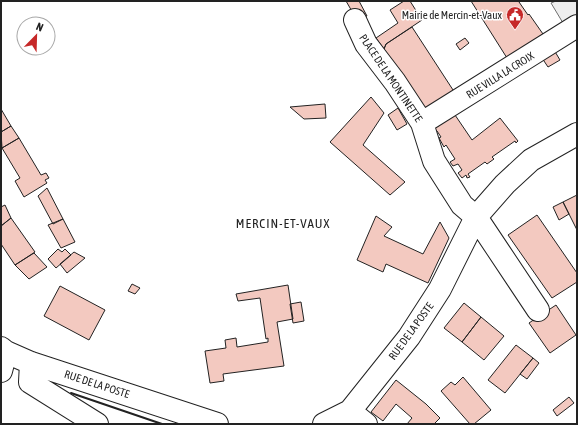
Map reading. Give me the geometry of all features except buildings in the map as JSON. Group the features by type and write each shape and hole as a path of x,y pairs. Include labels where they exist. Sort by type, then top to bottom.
{"street":[{"name":"PLACE DE LA MONTINETTE","path":"355,20 366,44 395,82 422,123 434,161 462,204 476,217"},
{"name":"RUE VILLA LA CROIX","path":"422,123 577,26"},
{"name":"RUE DE LA POSTE","path":"324,424 358,418 426,313 440,289 476,217 505,184 531,160 577,134"},
{"path":"476,217 538,310"},
{"name":"RUE DE LA POSTE","path":"3,357 31,363 217,424"},
{"path":"31,363 30,382 98,424"}],"shaded area":[{"path":"556,1 577,1 577,16 563,23 551,3"}],"wall":[{"path":"71,393 162,424"}],"place":[{"name":"Mairie de Mercin-et-Vaux","path":"515,30"}],"district":[{"name":"MERCIN-ET-VAUX","path":"283,223"}]}
